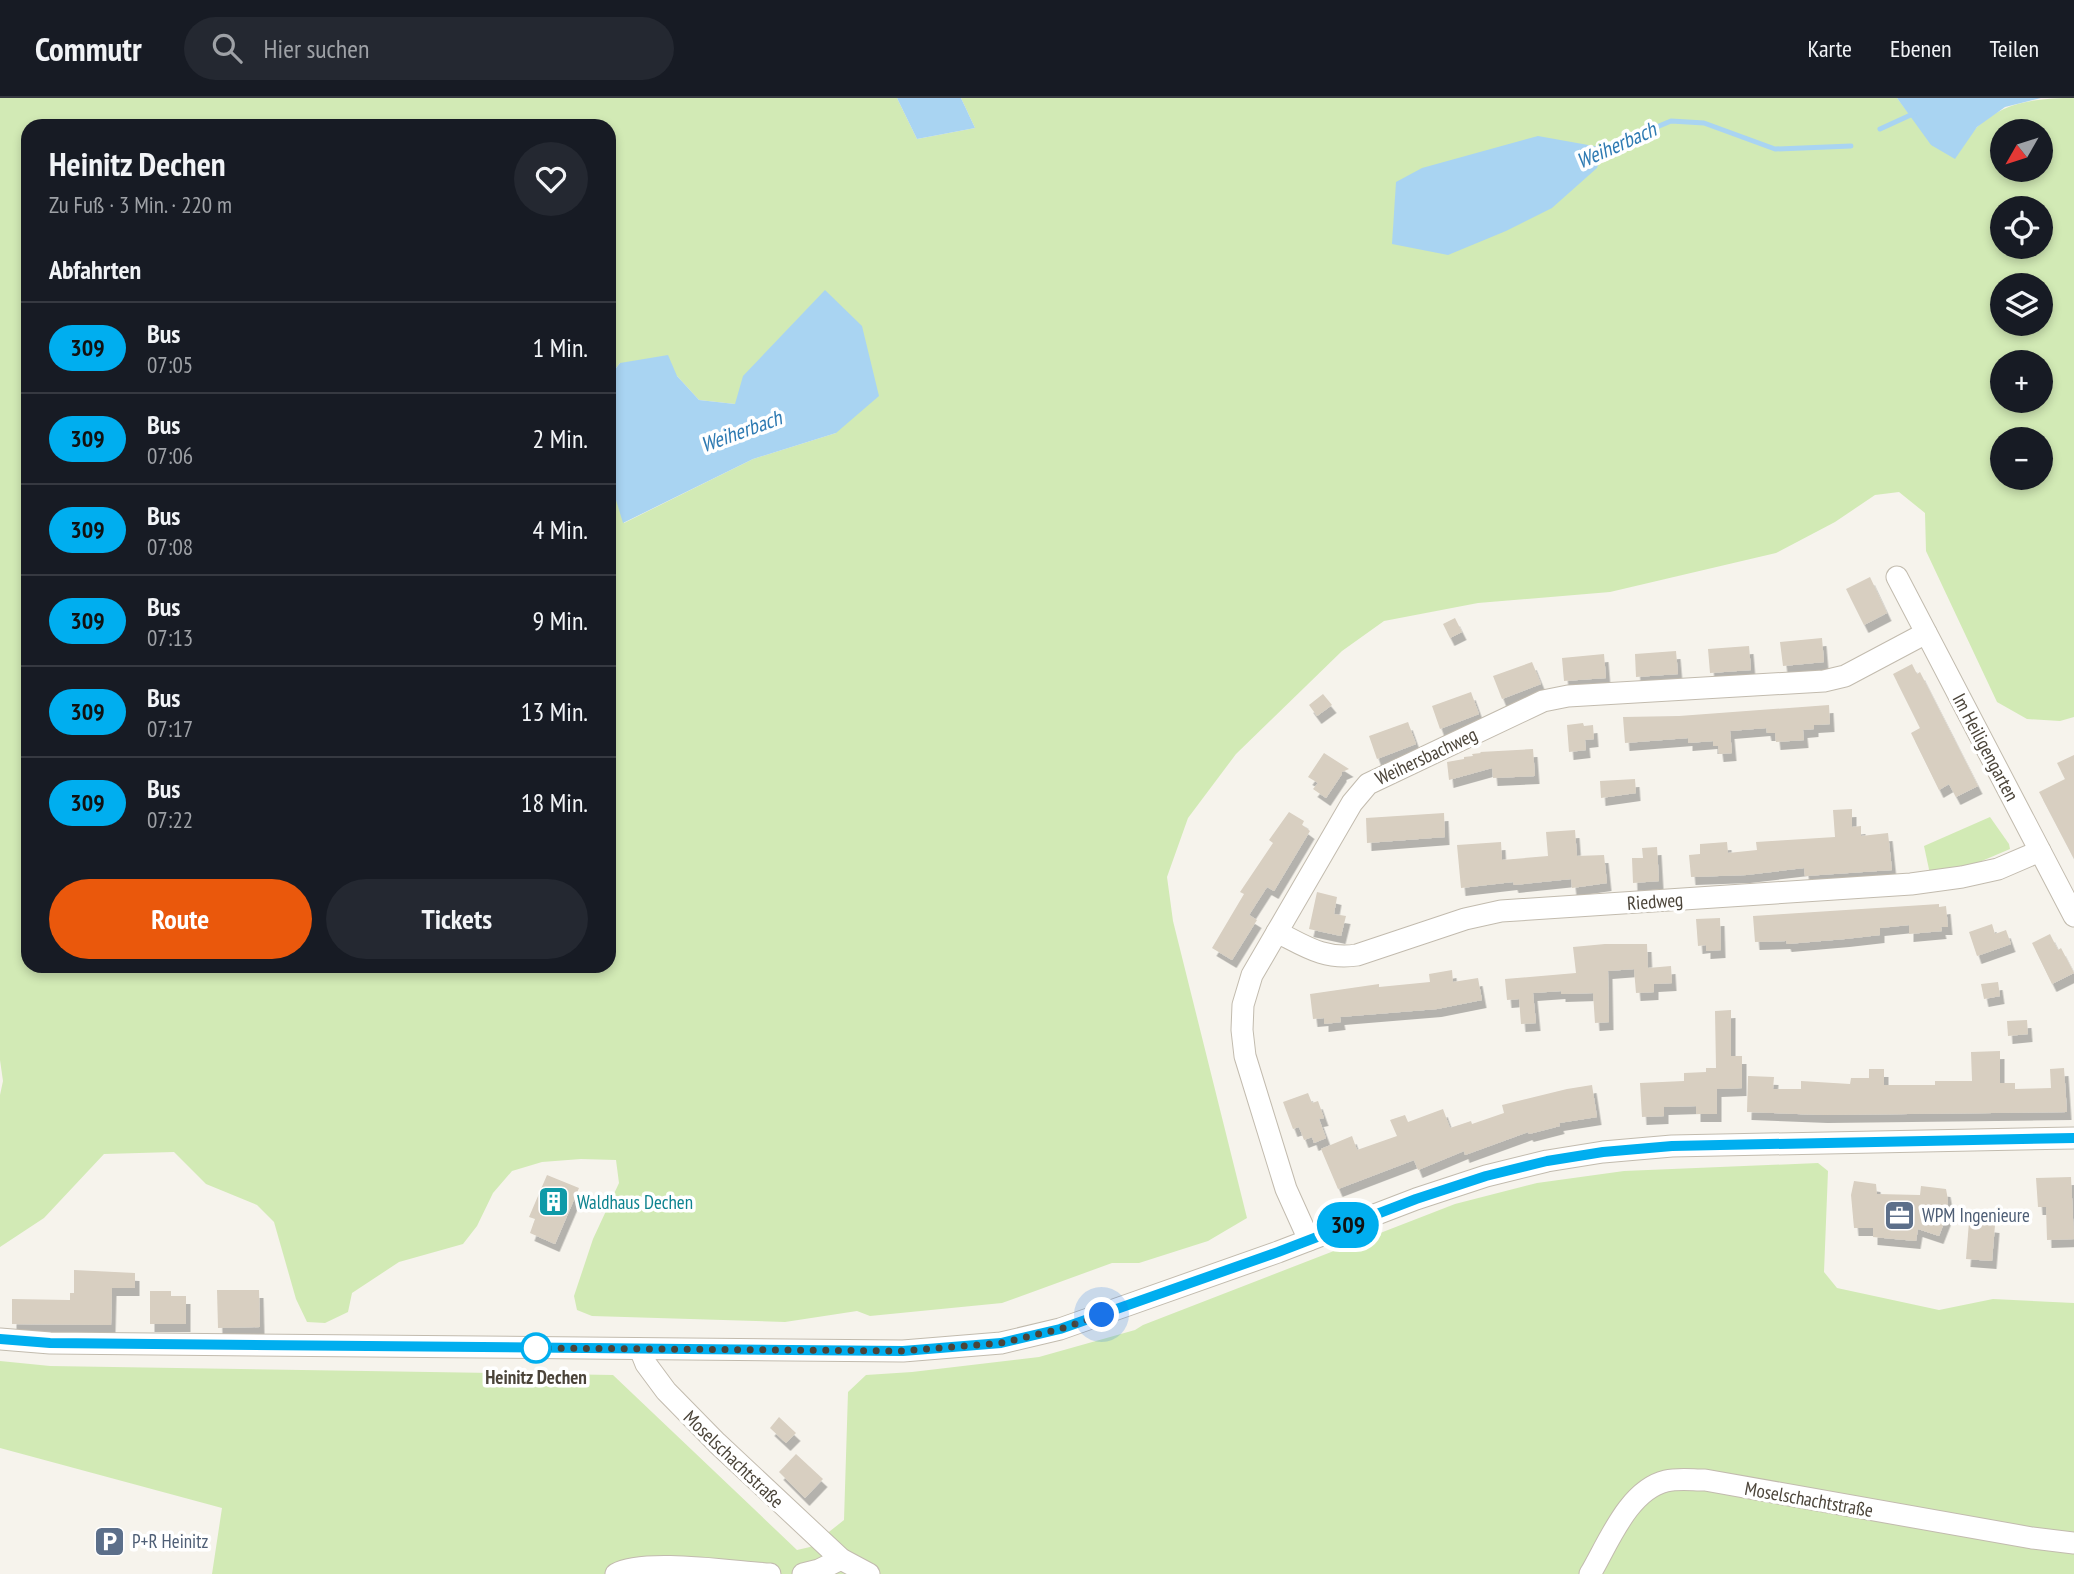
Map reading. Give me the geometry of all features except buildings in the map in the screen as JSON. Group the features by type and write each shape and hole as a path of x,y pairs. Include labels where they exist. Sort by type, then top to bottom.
{"street":[{"name":"Im Heiligengarten","path":"1898,577 2040,851 2065,877 2074,916"},
{"name":"Weihersbachweg","path":"1309,1240 1286,1189 1245,1056 1243,1005 1252,975 1352,803 1368,784 1543,701 1568,696 1824,681 1846,676 1927,634"},
{"name":"Riedweg","path":"1277,932 1323,955 1339,958 1357,955 1465,919 1501,911 1911,884 1998,869 2040,851"},
{"path":"0,1339 50,1343 903,1351 1001,1343 1098,1317 1416,1199 1486,1176 1547,1161 1603,1152 1672,1146 2074,1138"},
{"name":"Moselschachtstraße","path":"640,1349 646,1364 666,1391 776,1500 841,1559 869,1574"},
{"name":"Moselschachtstraße","path":"1590,1574 1628,1508 1653,1485 1677,1479 1705,1480 2032,1538 2074,1543"},
{"path":"803,1574 819,1570 841,1559"},
{"path":"616,1574 625,1569 654,1566 770,1574"}],"green space":[{"path":"0,98 897,98 917,139 975,128 961,98 1897,98 1910,115 1955,158 1977,127 1987,118 2010,106 2035,100 2074,98 2074,717 2060,721 2027,719 1997,702 1926,551 1925,513 1899,492 1875,495 1835,522 1776,553 1610,592 1478,603 1384,621 1342,651 1236,754 1188,818 1167,877 1173,921 1247,1218 1208,1241 1139,1263 1112,1263 1002,1303 870,1316 857,1311 785,1322 592,1316 577,1310 574,1296 593,1239 619,1183 616,1160 542,1162 512,1171 493,1193 477,1226 463,1244 399,1262 352,1293 348,1312 325,1323 307,1322 296,1299 274,1222 257,1205 206,1184 174,1152 104,1154 44,1218 0,1247 0,1095 3,1081 0,1060"},
{"path":"1990,817 2010,849 1963,869 1930,874 1924,846"},
{"path":"1818,1163 1828,1171 1824,1272 1837,1288 1939,1310 1993,1299 2074,1303 2074,1574 212,1574 222,1508 0,1448 0,1361 50,1366 613,1375 797,1550 810,1547 844,1520 848,1392 866,1375 1039,1357 1135,1330 1455,1204 1537,1183 1624,1171"}],"water":[{"path":"897,98 961,98 975,128 917,139"},
{"path":"1897,98 2041,98 2005,107 1977,127 1955,159 1931,145"},
{"path":"1538,136 1605,148 1597,168 1552,208 1506,231 1448,255 1392,244 1396,182 1422,168"},
{"path":"825,290 862,326 879,396 836,433 753,459 623,523 616,500 616,368 620,363 668,355 677,376 699,400 735,404 743,376"}],"waterway":[{"name":"Weiherbach","path":"1880,129 1915,113"},
{"name":"Weiherbach","path":"1602,150 1671,121 1704,123 1775,149 1851,146"}],"bus line":[{"name":"309","path":"0,1339 50,1343 903,1351 1001,1343 1060,1329 1123,1308 1416,1199 1486,1176 1547,1161 1603,1152 1672,1146 2074,1138"}],"place":[{"name":"Waldhaus Dechen","path":"554,1202"},
{"name":"WPM Ingenieure","path":"1899,1215"},
{"name":"Heinitz Dechen","path":"536,1348"},
{"name":"P+R Heinitz","path":"109,1541"}],"route":[{"path":"536,1348 903,1351 1001,1343 1060,1329 1102,1315"}]}
